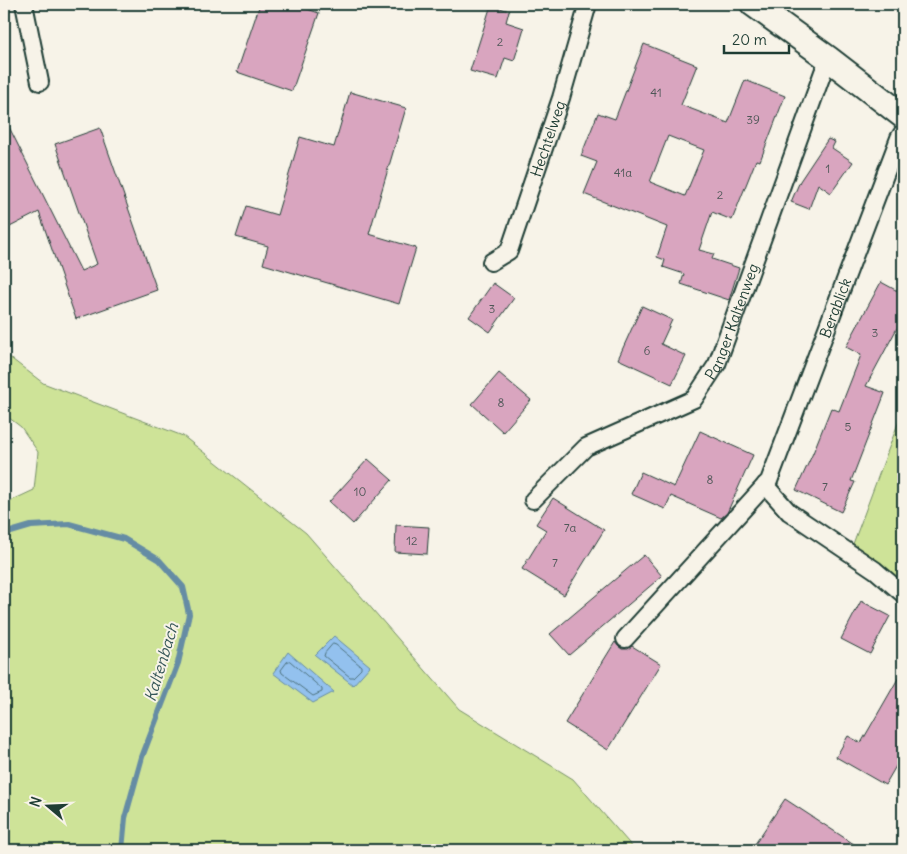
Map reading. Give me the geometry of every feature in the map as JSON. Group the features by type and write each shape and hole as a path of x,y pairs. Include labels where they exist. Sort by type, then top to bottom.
{"main road":[{"path":"753,4 830,59 903,116"}],"street":[{"path":"24,4 40,82"},
{"name":"Hechtelweg","path":"491,262 509,251 561,98 588,4"},
{"name":"Panger Kaltenweg","path":"533,500 586,447 694,399 717,364 823,72 830,59"},
{"name":"Bergblick","path":"625,639 769,481 903,132"},
{"path":"765,485 789,512 876,570 903,594"}],"green space":[{"path":"4,353 43,383 183,436 306,533 459,709 573,779 635,850 4,850 4,504 34,490 38,452 21,427 4,414"},
{"path":"903,410 903,598 850,552"}],"water":[{"path":"334,636 370,666 353,685 315,655"},
{"path":"288,652 334,692 313,703 273,673"}],"building":[{"path":"260,4 292,4 319,13 292,91 237,72"},
{"path":"491,5 509,11 506,22 524,28 514,61 505,58 498,79 470,71"},
{"path":"644,44 697,65 681,105 728,123 745,80 785,96 760,161 756,160 732,220 712,212 699,250 714,254 712,259 739,268 729,300 681,284 684,274 663,267 665,260 657,257 667,227 584,194 597,162 581,156 598,113 615,119","holes":["668,136 704,150 685,196 650,182"]},
{"path":"350,92 406,108 369,234 416,248 399,304 263,264 268,246 236,237 246,206 277,215 300,137 334,147"},
{"path":"4,117 81,271 97,264 55,144 100,128 157,290 76,319 39,212 4,230"},
{"path":"828,139 835,142 832,148 853,162 831,193 818,184 809,209 791,202 800,181"},
{"path":"881,282 903,294 903,317 866,386 885,393 851,481 855,482 841,512 796,490 831,408 839,411 861,355 846,347"},
{"path":"493,283 514,298 490,332 469,317"},
{"path":"642,306 672,320 661,344 686,356 672,384 618,359"},
{"path":"499,373 531,400 503,432 472,404"},
{"path":"700,431 753,455 727,513 721,518 671,496 665,509 631,494 641,472 674,487"},
{"path":"368,459 392,480 353,524 329,502"},
{"path":"553,498 604,530 564,595 522,569 546,530 536,524"},
{"path":"396,525 429,527 427,554 395,552"},
{"path":"644,555 662,576 569,655 550,634"},
{"path":"861,601 890,616 870,654 841,639"},
{"path":"615,642 622,649 628,649 632,646 661,664 608,750 565,723"},
{"path":"903,670 903,754 885,785 836,757 848,736 861,743"},
{"path":"785,799 863,850 764,850 755,844"}],"waterway":[{"name":"Kaltenbach","path":"4,534 31,526 69,524 124,539 159,560 183,587 189,614 178,663 142,757 125,818 122,850"}]}
